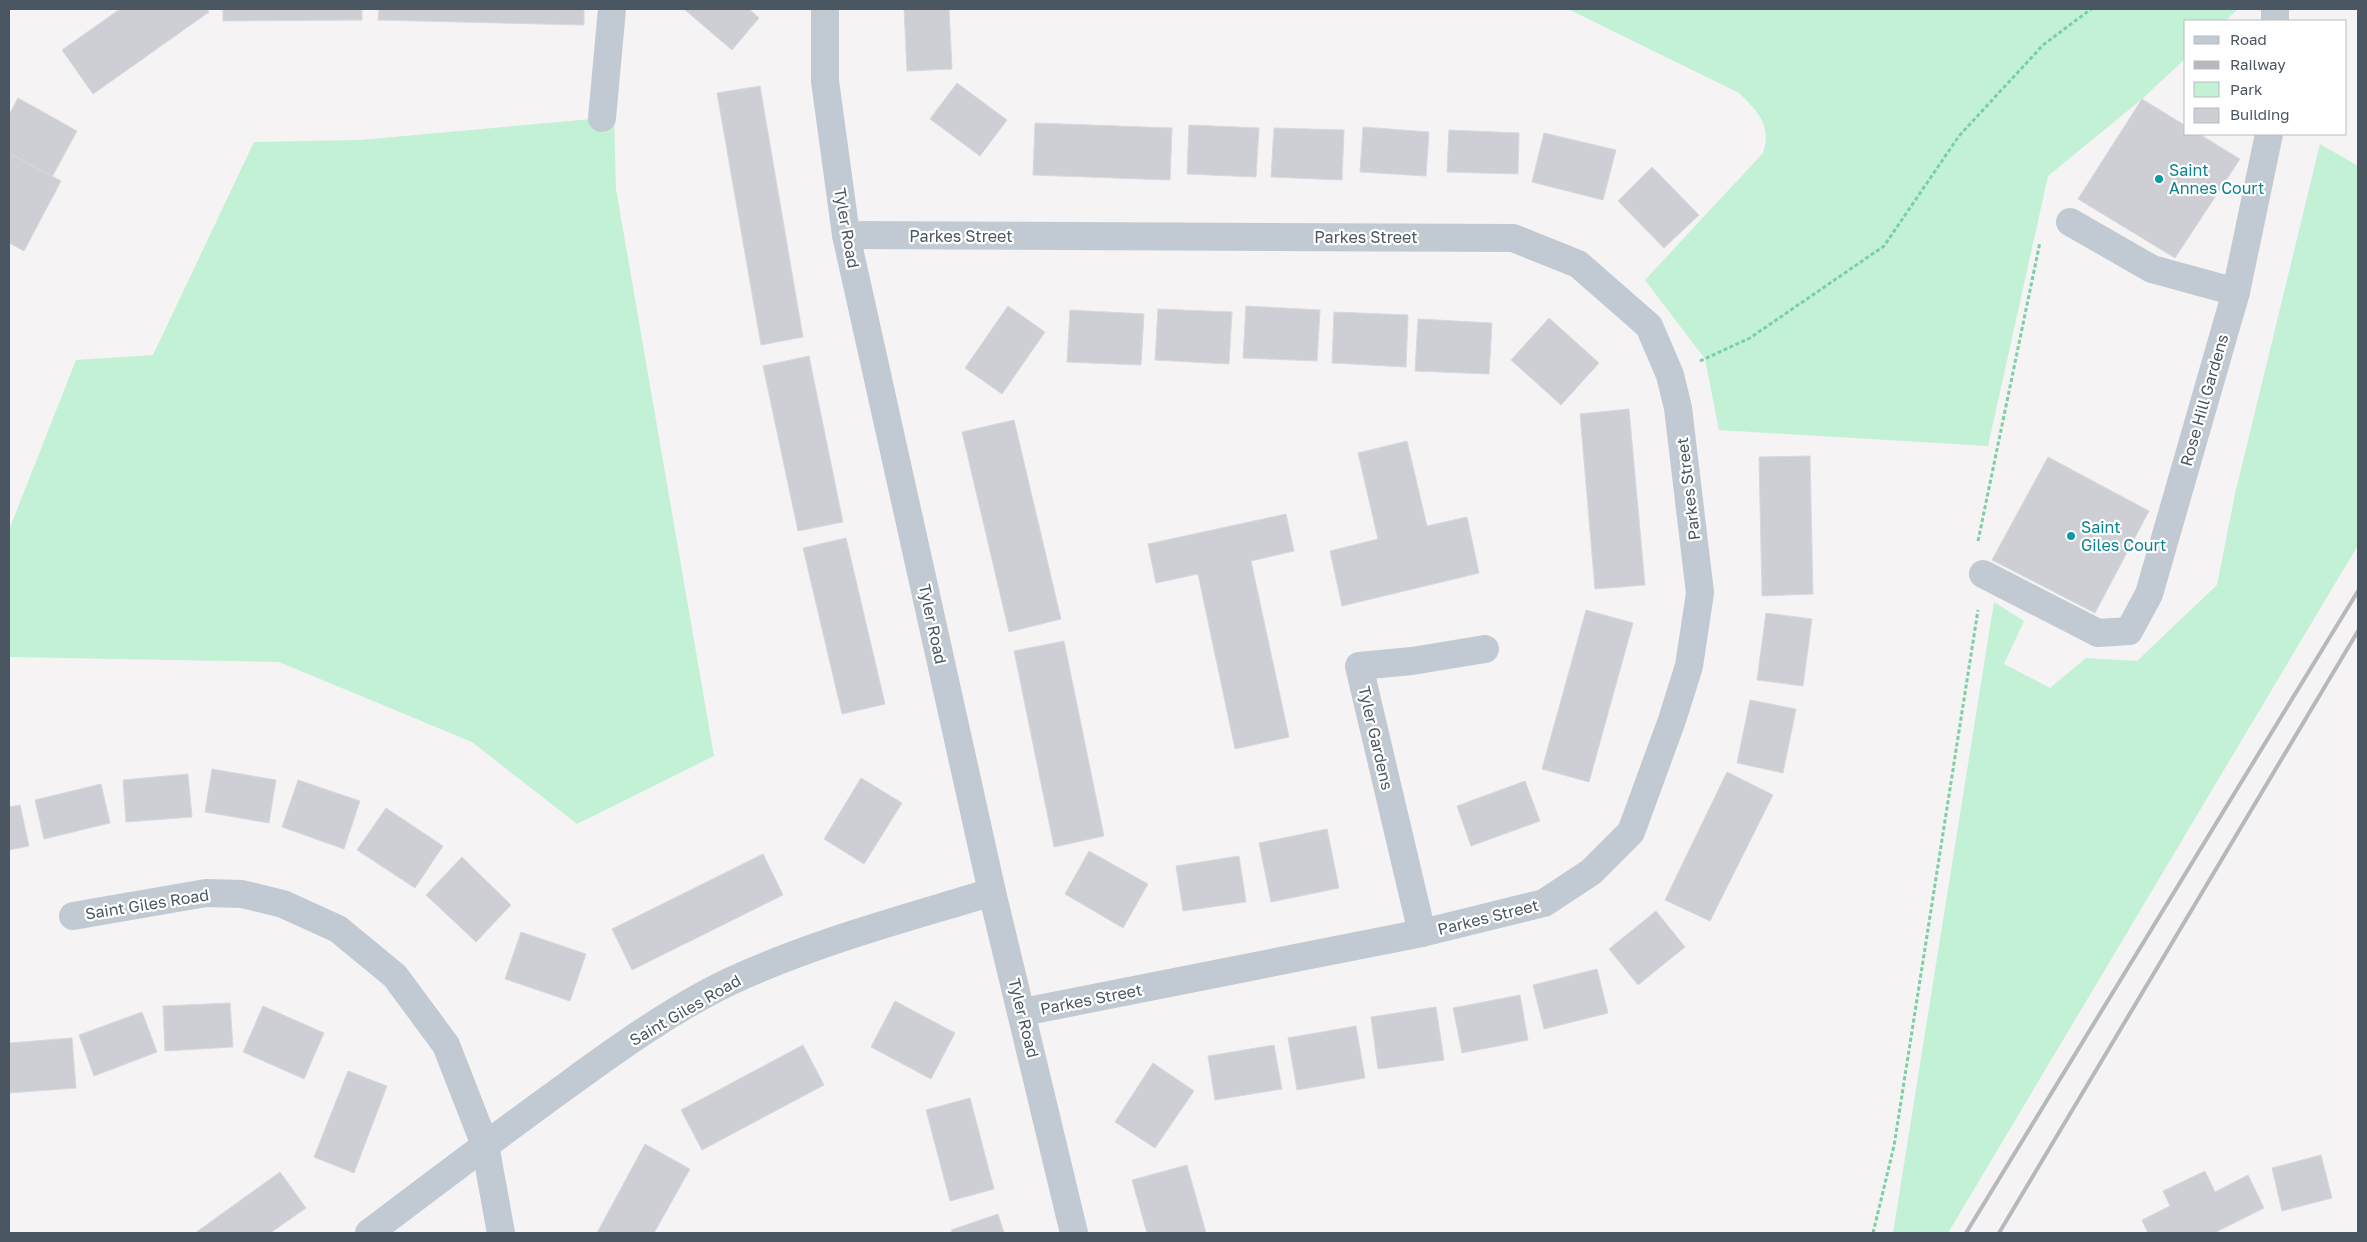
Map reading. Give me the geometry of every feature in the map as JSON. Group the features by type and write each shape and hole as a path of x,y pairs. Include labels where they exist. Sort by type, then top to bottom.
{"street":[{"path":"602,118 612,9"},
{"name":"Tyler Road","path":"825,9 825,81 846,235 992,892 1074,1233"},
{"name":"Rose Hill Gardens","path":"1983,574 2060,625 2098,634 2129,631 2149,594 2236,292 2269,135"},
{"path":"2070,222 2152,269 2236,292"},
{"name":"Parkes Street","path":"846,235 1513,238 1578,264 1649,326 1670,375 1678,408 1700,593 1689,666 1672,720 1631,832 1591,872 1544,903 1422,933 1022,1012"},
{"name":"Tyler Gardens","path":"1422,933 1359,666 1485,650"},
{"name":"Saint Giles Road","path":"369,1233 485,1145 611,1054 688,1005 730,981 816,946 992,892"},
{"name":"Saint Giles Road","path":"73,916 206,893 242,894 283,904 338,930 395,976 446,1045 485,1145 501,1233"}],"path":[{"path":"1670,375 1750,338 1884,246 1959,136 2043,45 2091,9"},
{"path":"1873,1233 1894,1146 1983,574 1973,568 2041,237"}],"green space":[{"path":"1568,9 2238,9 2226,20 2184,20 2184,60 2142,99 2048,176 1988,446 1719,430 1705,359 1645,280 1763,153 1766,134 1762,120 1739,93"},
{"path":"614,117 616,189 714,756 577,824 472,742 279,662 9,657 9,530 76,360 153,355 254,142 360,140"},
{"path":"2320,144 2358,166 2358,545 1948,1233 1893,1233 1994,602 2024,621 2004,664 2050,688 2086,658 2137,661 2217,585 2235,494"}],"building":[{"path":"120,9 207,9 209,12 93,94 62,50"},
{"path":"223,9 362,9 362,20 223,21"},
{"path":"379,9 584,9 584,25 378,20"},
{"path":"684,9 749,9 759,18 732,50"},
{"path":"904,9 949,9 952,69 907,71"},
{"path":"957,83 1007,120 980,156 930,119"},
{"path":"760,86 803,337 761,345 717,93"},
{"path":"18,98 77,131 52,177 9,153 9,115"},
{"name":"Saint Annes Court","path":"2142,99 2184,125 2184,135 2201,135 2240,159 2175,258 2078,199"},
{"path":"1035,123 1172,128 1170,180 1033,175"},
{"path":"1189,125 1259,128 1256,177 1187,174"},
{"path":"1363,127 1429,132 1426,176 1360,172"},
{"path":"1274,128 1344,130 1342,180 1271,177"},
{"path":"1449,130 1519,133 1518,174 1447,172"},
{"path":"1544,133 1616,150 1603,200 1532,182"},
{"path":"9,153 61,181 24,251 9,243"},
{"path":"1652,167 1699,215 1664,248 1618,201"},
{"path":"1008,306 1045,332 1002,394 965,368"},
{"path":"1246,306 1320,310 1317,361 1243,358"},
{"path":"1158,309 1232,312 1229,364 1155,360"},
{"path":"1070,310 1144,314 1141,365 1067,362"},
{"path":"1334,312 1408,315 1406,367 1332,363"},
{"path":"1549,318 1599,363 1561,405 1511,360"},
{"path":"1418,319 1492,323 1489,374 1415,371"},
{"path":"809,356 843,522 798,531 763,366"},
{"path":"1629,409 1645,585 1595,589 1580,414"},
{"path":"1014,420 1061,619 1009,632 962,432"},
{"path":"1407,441 1427,526 1467,517 1479,573 1342,606 1330,551 1378,539 1358,453"},
{"path":"1810,456 1813,594 1762,596 1759,457"},
{"name":"Saint Giles Court","path":"2048,457 2149,511 2095,613 1992,560"},
{"path":"1286,514 1294,551 1251,561 1289,737 1235,749 1198,574 1156,583 1148,544"},
{"path":"846,538 885,704 842,714 803,548"},
{"path":"1586,610 1633,623 1589,782 1542,769"},
{"path":"1766,613 1812,619 1803,686 1757,680"},
{"path":"1064,641 1104,836 1054,847 1014,651"},
{"path":"1750,700 1796,709 1783,773 1737,763"},
{"path":"212,769 276,780 269,823 205,812"},
{"path":"1727,772 1773,795 1710,921 1665,900"},
{"path":"188,774 192,817 126,822 123,780"},
{"path":"861,778 902,803 864,864 824,839"},
{"path":"298,780 360,801 344,849 282,827"},
{"path":"1525,781 1540,821 1471,846 1457,806"},
{"path":"101,784 110,823 44,839 35,800"},
{"path":"20,805 29,846 9,850 9,807"},
{"path":"386,808 443,846 415,888 357,850"},
{"path":"1327,829 1339,888 1271,902 1259,843"},
{"path":"1089,851 1148,884 1123,928 1065,894"},
{"path":"763,854 783,895 632,970 612,929"},
{"path":"1239,856 1246,902 1183,911 1176,866"},
{"path":"462,857 511,905 476,942 426,895"},
{"path":"1656,911 1685,947 1638,985 1609,949"},
{"path":"521,932 586,954 570,1001 505,979"},
{"path":"1597,969 1608,1013 1544,1029 1533,985"},
{"path":"1520,995 1528,1040 1462,1053 1453,1008"},
{"path":"895,1001 955,1033 931,1079 871,1047"},
{"path":"230,1003 233,1047 165,1051 163,1006"},
{"path":"263,1006 324,1033 304,1079 243,1052"},
{"path":"1436,1007 1444,1060 1378,1069 1371,1017"},
{"path":"142,1012 157,1052 94,1076 79,1035"},
{"path":"1356,1026 1365,1078 1297,1090 1288,1038"},
{"path":"72,1038 76,1088 9,1093 9,1043"},
{"path":"803,1045 824,1085 702,1150 681,1110"},
{"path":"1274,1045 1282,1089 1215,1100 1208,1056"},
{"path":"1153,1063 1194,1091 1155,1148 1115,1122"},
{"path":"348,1071 387,1086 354,1173 314,1157"},
{"path":"970,1098 994,1189 950,1201 926,1110"},
{"path":"645,1144 690,1169 654,1233 597,1233"},
{"path":"2321,1155 2332,1198 2282,1211 2272,1168"},
{"path":"1187,1165 1206,1233 1147,1233 1132,1180"},
{"path":"2205,1171 2215,1192 2248,1175 2264,1208 2214,1233 2148,1233 2142,1220 2170,1206 2163,1191"},
{"path":"280,1172 306,1208 270,1233 195,1233"},
{"path":"998,1214 1004,1233 953,1233 951,1230"}],"railway":[{"path":"1966,1233 2358,591"},
{"path":"1999,1233 2358,631"}],"place":[{"name":"Saint Annes Court","path":"2159,179"},
{"name":"Saint Giles Court","path":"2071,536"}]}
